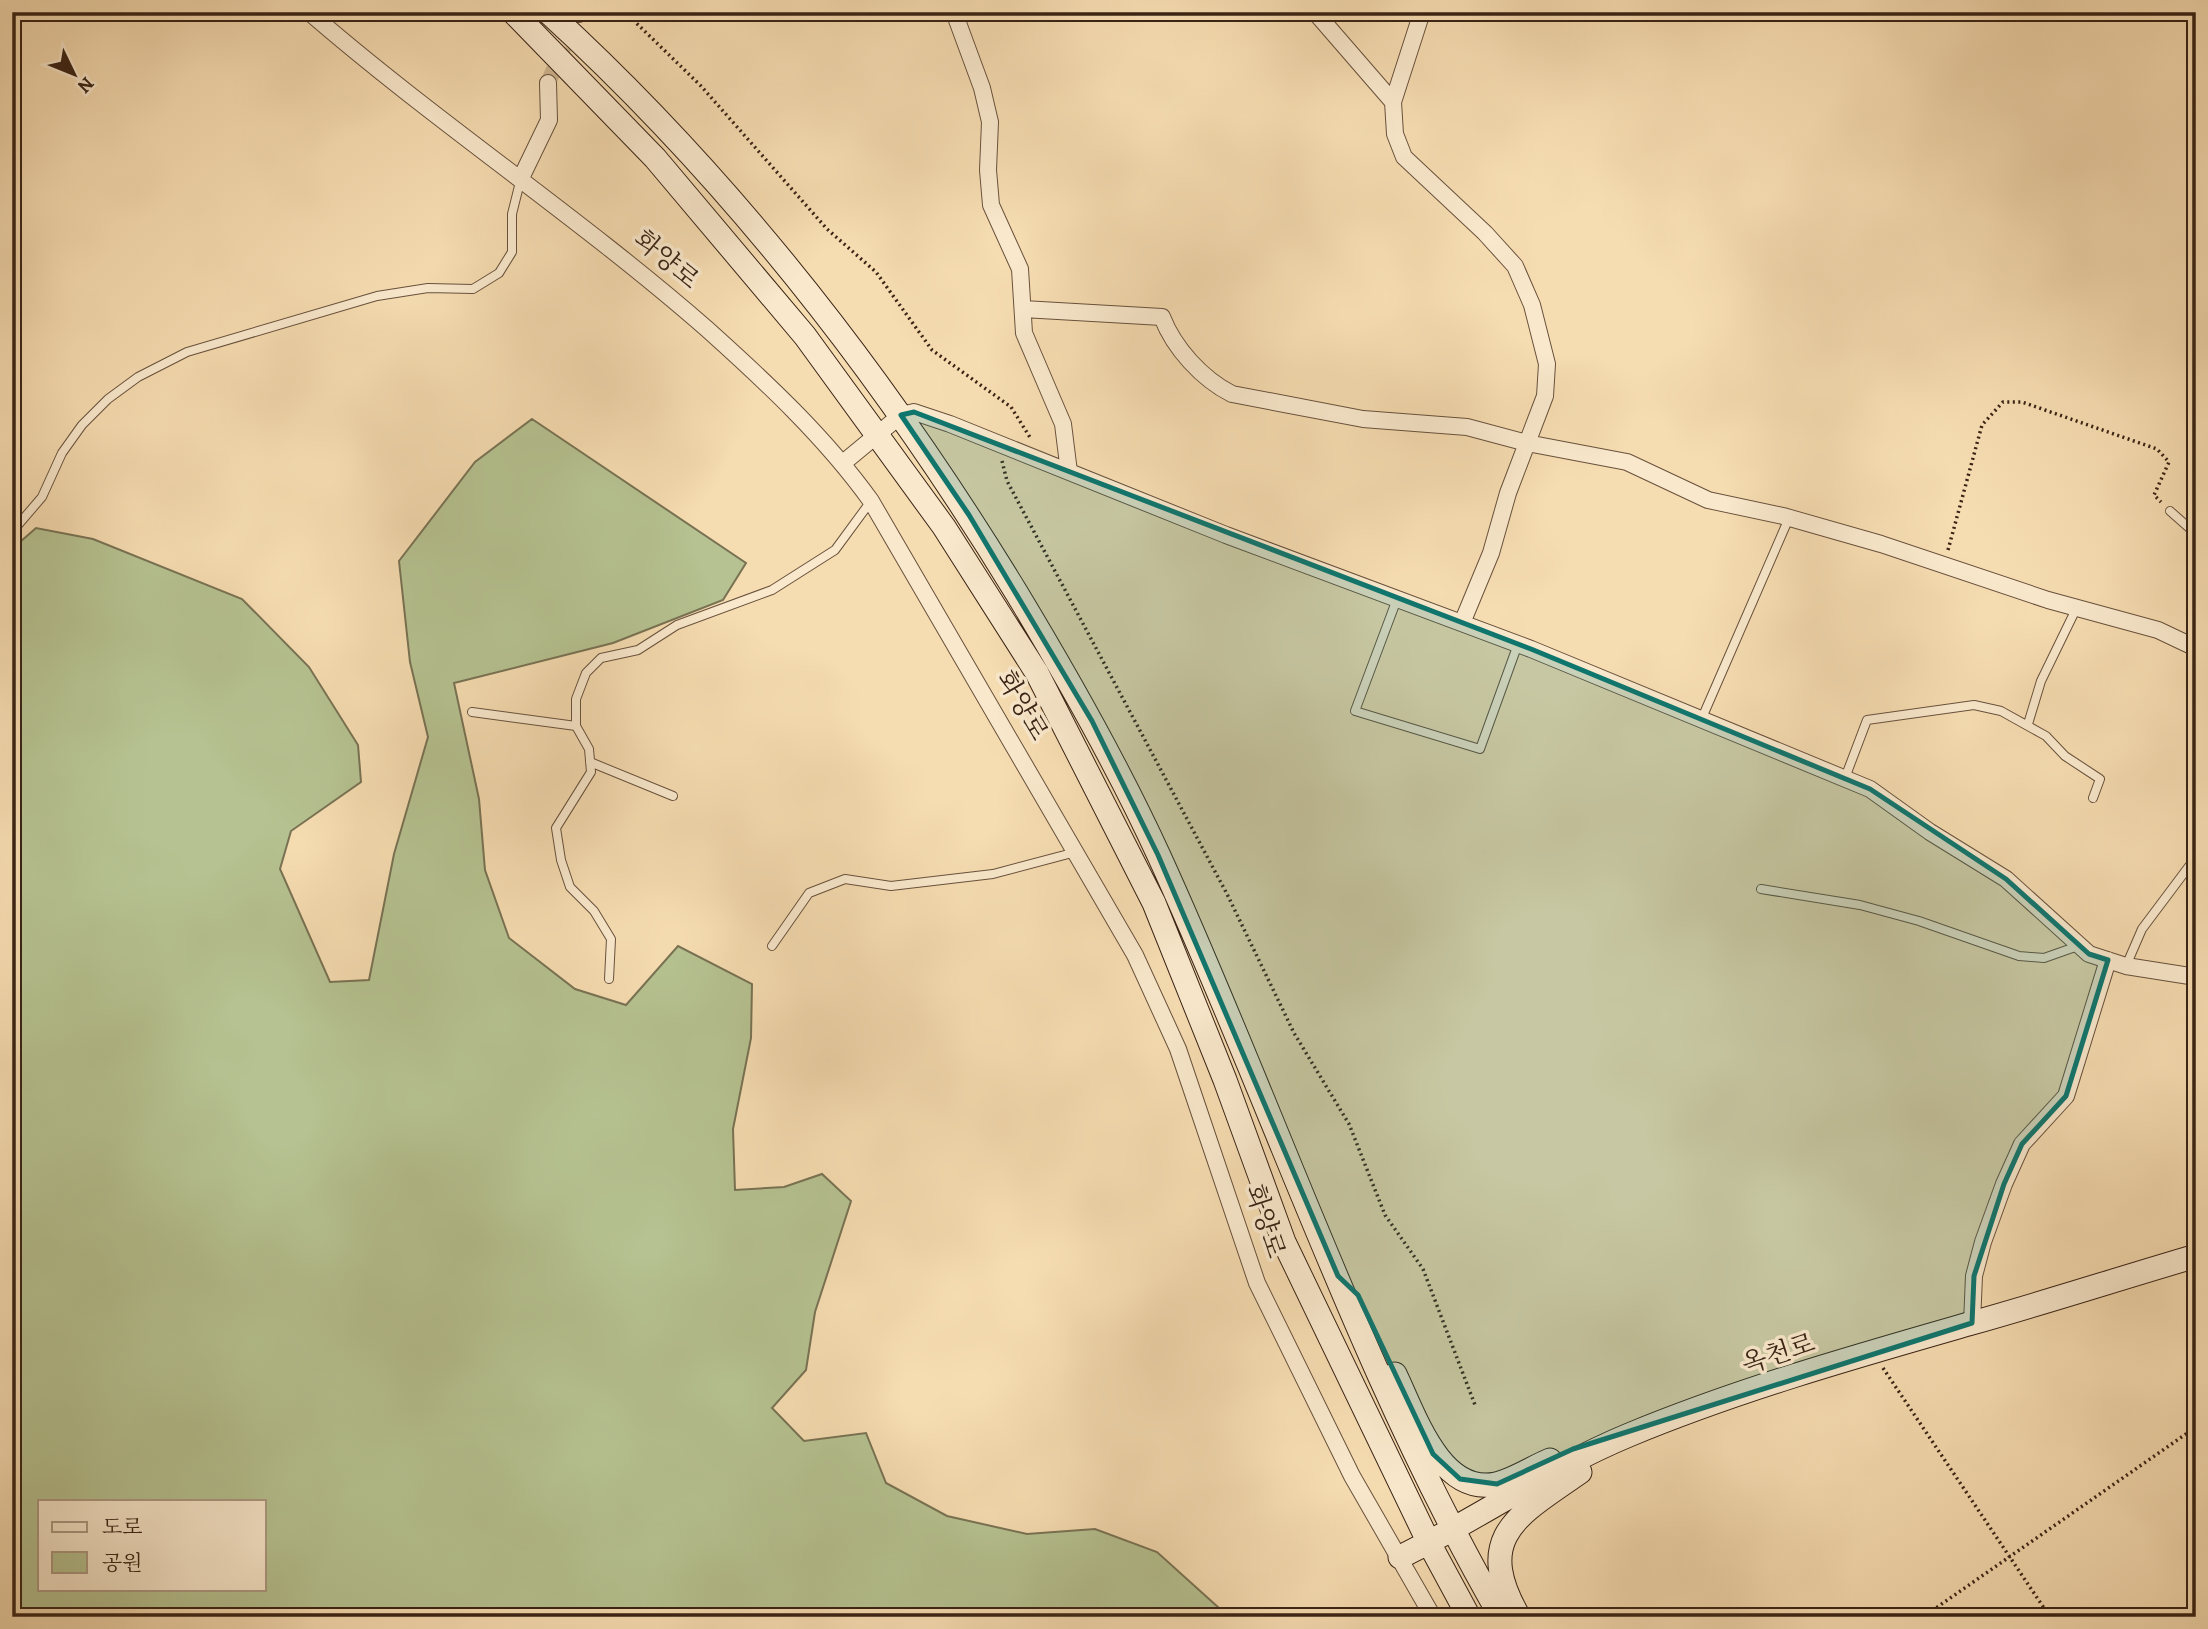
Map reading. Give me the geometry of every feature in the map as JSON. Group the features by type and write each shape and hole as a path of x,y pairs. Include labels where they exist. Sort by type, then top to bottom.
{"main road":[{"name":"화양로","path":"513,12 655,158 805,336 877,433 998,610 1080,754 1179,961 1284,1242 1429,1543 1469,1617"},
{"name":"화양로","path":"548,12 600,60 729,195 793,271 901,415 969,515 1092,721 1158,855 1399,1421 1452,1532 1501,1617"},
{"name":"옥천로","path":"1400,1557 1452,1532 1564,1466 1626,1436 1692,1410 1874,1351 2196,1256"},
{"path":"1338,1276 1358,1296 1433,1454 1460,1479 1479,1485 1497,1484 1573,1449 1626,1436"},
{"path":"1519,1617 1503,1584 1498,1565 1505,1537 1517,1517 1626,1436"}],"street":[{"name":"화양로","path":"309,12 379,73 521,178 648,278 747,365 843,463 871,501 1135,955 1178,1049 1257,1283 1352,1476 1433,1617"},
{"path":"954,12 982,88 990,122 988,170 991,205 1020,270 1024,333 1063,424 1069,472"},
{"path":"1315,12 1393,102"},
{"path":"1422,12 1393,102 1395,134 1404,157 1485,233 1515,267 1532,305 1547,364 1545,397 1508,493 1491,553 1462,623"},
{"path":"521,178 549,120 548,83"},
{"path":"1023,309 1162,317 1168,333 1182,351 1215,385 1232,394 1363,419 1467,427 1527,443 1627,462 1709,500 1789,518 1881,544 1944,567 2158,630 2196,648"},
{"path":"843,463 901,415 914,412 1033,457 1518,644 1870,789 1930,832 2006,879 2090,954 2126,966 2196,977"},
{"path":"1972,1324 1974,1276 2004,1184 2022,1144 2066,1096 2108,960"}],"lane":[{"path":"12,532 42,497 62,453 82,425 108,399 138,377 187,352 376,296 428,288 473,289 499,273 512,252 512,214 521,178"},
{"path":"609,979 611,939 594,911 570,887 561,860 556,828 591,772 589,749 576,726 576,699 586,673 601,658 638,650 677,625 772,590 835,550 871,501"},
{"path":"2170,512 2196,534"},
{"path":"1702,718 1789,518"},
{"path":"1397,599 1355,711 1480,749 1518,644"},
{"path":"2028,724 2041,681 2077,607"},
{"path":"1845,778 1867,720 1974,705 2001,711 2028,724 2100,779 2093,798"},
{"path":"472,712 576,726"},
{"path":"590,762 673,796"},
{"path":"772,946 810,893 845,879 891,886 993,874 1076,852"},
{"path":"2126,966 2142,929 2196,857"},
{"path":"1761,889 1860,905 1919,921 2019,956 2045,958 2080,945"}],"path":[{"path":"625,12 701,86 827,229 876,272 932,350 1011,407 1031,435 1033,457"},
{"path":"1944,567 1982,425 1989,414 2003,402 2022,402 2157,449 2169,462 2154,495 2170,512"},
{"path":"996,443 1007,481 1227,894 1294,1033 1349,1124 1385,1215 1423,1269 1475,1405"},
{"path":"1874,1351 1894,1389 2050,1617"},
{"path":"1923,1617 2196,1427"}],"highlighted area":[{"path":"914,412 950,424 1531,649 1870,789 2006,879 2089,954 2108,960 2066,1096 2022,1144 2004,1184 1974,1276 1972,1323 1573,1449 1497,1484 1460,1479 1433,1454 1358,1295 1338,1276 1158,855 1092,721 969,515 901,415"}],"green space":[{"path":"532,419 746,563 723,600 613,643 454,683 479,799 485,870 509,938 575,989 626,1005 678,946 752,984 751,1038 733,1129 735,1190 784,1187 822,1174 851,1201 815,1312 806,1370 772,1408 804,1441 866,1433 886,1483 947,1516 1027,1534 1095,1529 1157,1552 1229,1617 12,1617 12,549 36,528 93,539 242,599 309,667 358,745 361,782 291,831 280,869 330,982 369,980 394,854 428,737 410,662 399,561 475,462"}],"tunnel":[{"path":"548,83 573,26"}]}
